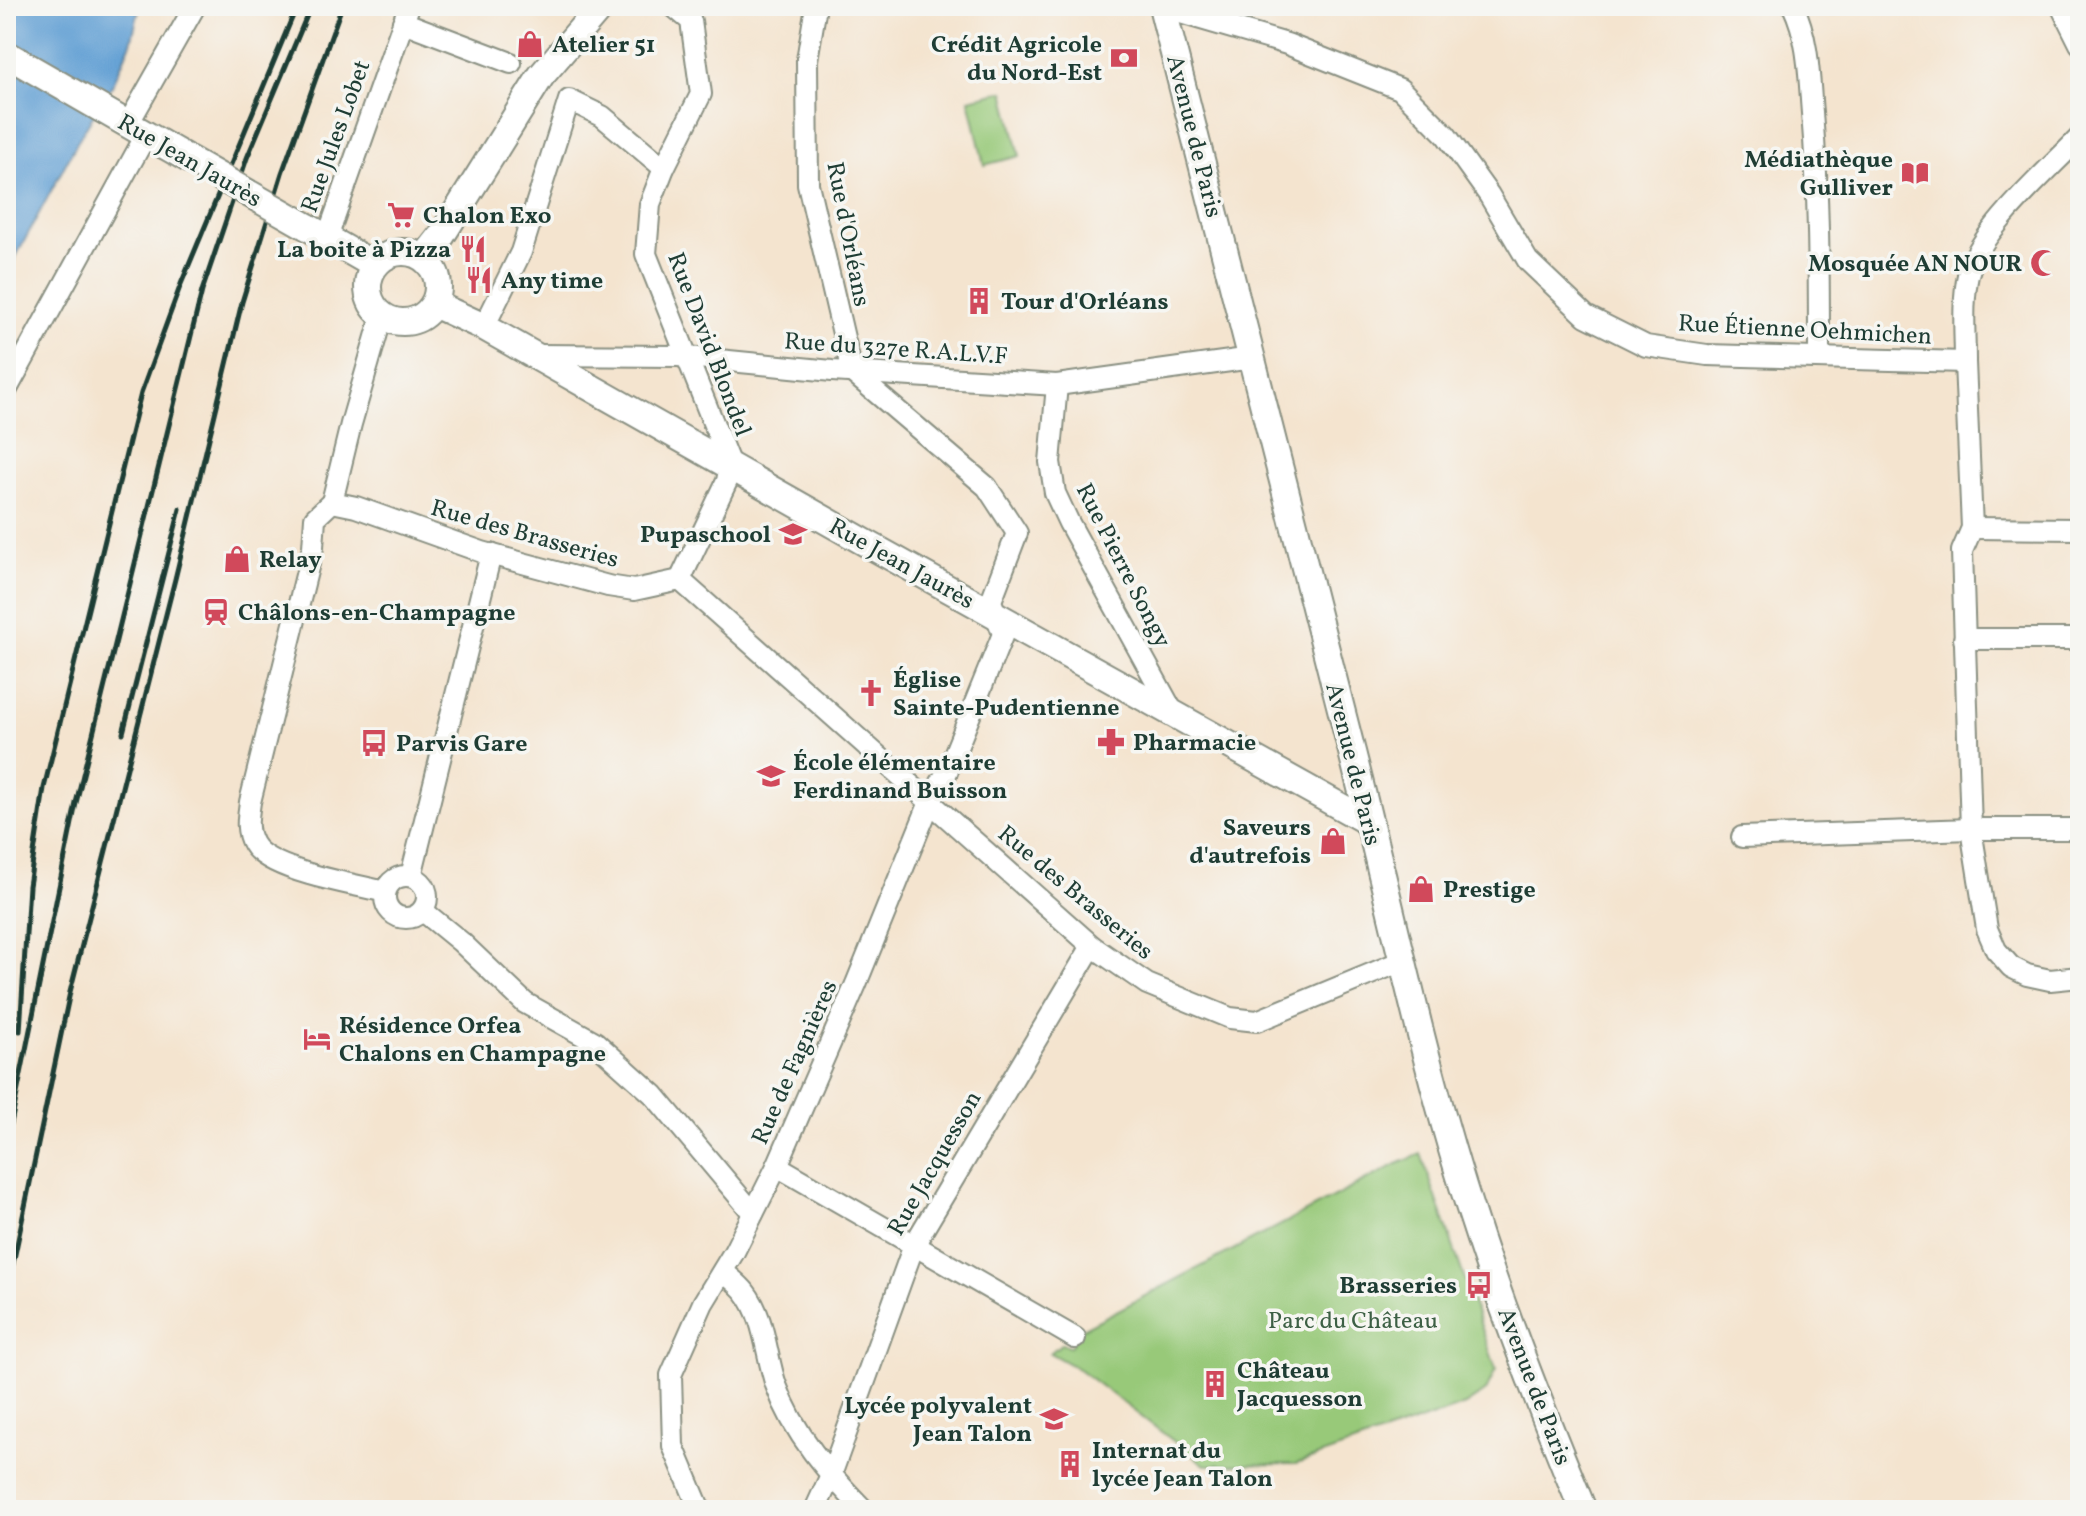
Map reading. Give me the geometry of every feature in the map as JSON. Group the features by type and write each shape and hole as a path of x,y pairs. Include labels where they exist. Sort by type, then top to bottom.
{"main road":[{"path":"424,258 442,235 541,76 601,6"},
{"name":"Avenue de Paris","path":"1163,7 1370,823 1402,961 1475,1224 1540,1404 1583,1510"},
{"name":"Rue Jean Jaurès","path":"6,54 374,265"},
{"path":"402,251 424,258 439,284 434,304 417,320 405,322 382,316 375,309 367,289 374,265 390,253 402,251"},
{"name":"Rue Jean Jaurès","path":"434,304 484,327 730,465 1000,625 1174,714 1370,823"}],"street":[{"path":"6,391 138,130 195,6"},
{"name":"Rue David Blondel","path":"673,6 691,21 701,94 664,168 650,204 646,254 730,465"},
{"name":"Rue d'Orléans","path":"816,6 807,60 808,184 852,372"},
{"path":"1793,6 1805,45 1815,144 1820,242 1819,358"},
{"path":"2061,6 2080,44"},
{"name":"Rue Étienne Oehmichen","path":"1163,7 1287,44 1400,89 1446,135 1489,195 1528,261 1586,316 1646,346 1707,355 1965,362 1972,528 1962,551 1971,829 1987,929 1996,950 2011,967 2027,975 2050,980 2080,977"},
{"path":"406,14 511,63"},
{"name":"Rue Jules Lobet","path":"316,232 406,14"},
{"path":"484,327 521,252 569,100 602,116 664,168"},
{"path":"1965,362 1966,288 1973,260 2001,221 2080,137"},
{"path":"382,316 332,502 315,518 313,547 250,802 248,833 260,853 281,865 385,892"},
{"name":"Rue du 327e R.A.L.V.F","path":"534,355 687,357 852,372 1057,385 1252,358"},
{"path":"852,372 987,487 1017,533 991,601 1000,625"},
{"name":"Rue Pierre Songy","path":"1057,385 1050,462 1055,493 1174,714"},
{"path":"680,580 727,481 730,465"},
{"name":"Rue des Brasseries","path":"332,502 356,507 491,554 634,590 680,580 1092,946 1147,984 1230,1018 1257,1021 1402,961"},
{"path":"1972,528 2080,529"},
{"path":"411,876 491,554"},
{"name":"Rue de Fagnières","path":"700,1510 673,1446 671,1375 703,1303 777,1166 930,802 947,772 1000,625"},
{"path":"1964,639 2080,639"},
{"path":"1742,837 1971,829 2080,829"},
{"path":"411,876 421,881 427,891 427,901 423,911 415,917 397,917 385,902 385,892 394,879 411,876"},
{"path":"423,911 461,942 525,1003 595,1042 654,1095 753,1213"},
{"name":"Rue Jacquesson","path":"815,1510 831,1475 914,1245 1092,946"},
{"path":"777,1166 1075,1338"},
{"path":"723,1271 747,1294 760,1326 776,1385 798,1433 864,1510"}],"green space":[{"path":"1004,91 1020,156 984,165 969,99"},
{"name":"Parc du Château","path":"1421,1154 1496,1369 1486,1391 1465,1405 1296,1464 1205,1465 1080,1370 1050,1353 1062,1343 1070,1347 1080,1330"}],"water":[{"path":"6,6 140,6 131,43 113,84 81,135 6,275"}],"railway":[{"path":"20,1031 29,886 44,788 141,393 181,284 297,6"},
{"path":"6,1148 76,803 202,291 247,158 311,6"},
{"path":"6,1297 70,992 242,302 282,173 342,6"},
{"path":"123,733 180,509"}],"place":[{"name":"Atelier 51","path":"530,44"},
{"name":"Crédit Agricole du Nord-Est","path":"1124,58"},
{"name":"Médiathèque Gulliver","path":"1915,173"},
{"name":"Chalon Exo","path":"401,215"},
{"name":"La boite à Pizza","path":"473,249"},
{"name":"Mosquée AN NOUR","path":"2044,263"},
{"name":"Any time","path":"479,280"},
{"name":"Tour d'Orléans","path":"979,301"},
{"name":"Pupaschool","path":"793,534"},
{"name":"Relay","path":"237,559"},
{"name":"Châlons-en-Champagne","path":"216,612"},
{"name":"Église Sainte-Pudentienne","path":"871,693"},
{"name":"Pharmacie","path":"1111,742"},
{"name":"Parvis Gare","path":"374,743"},
{"name":"École élémentaire Ferdinand Buisson","path":"771,776"},
{"name":"Saveurs d'autrefois","path":"1333,841"},
{"name":"Prestige","path":"1421,889"},
{"name":"Résidence Orfea Chalons en Champagne","path":"317,1039"},
{"name":"Brasseries","path":"1479,1285"},
{"name":"Château Jacquesson","path":"1215,1384"},
{"name":"Lycée polyvalent Jean Talon","path":"1054,1419"},
{"name":"Internat du lycée Jean Talon","path":"1070,1464"}]}
